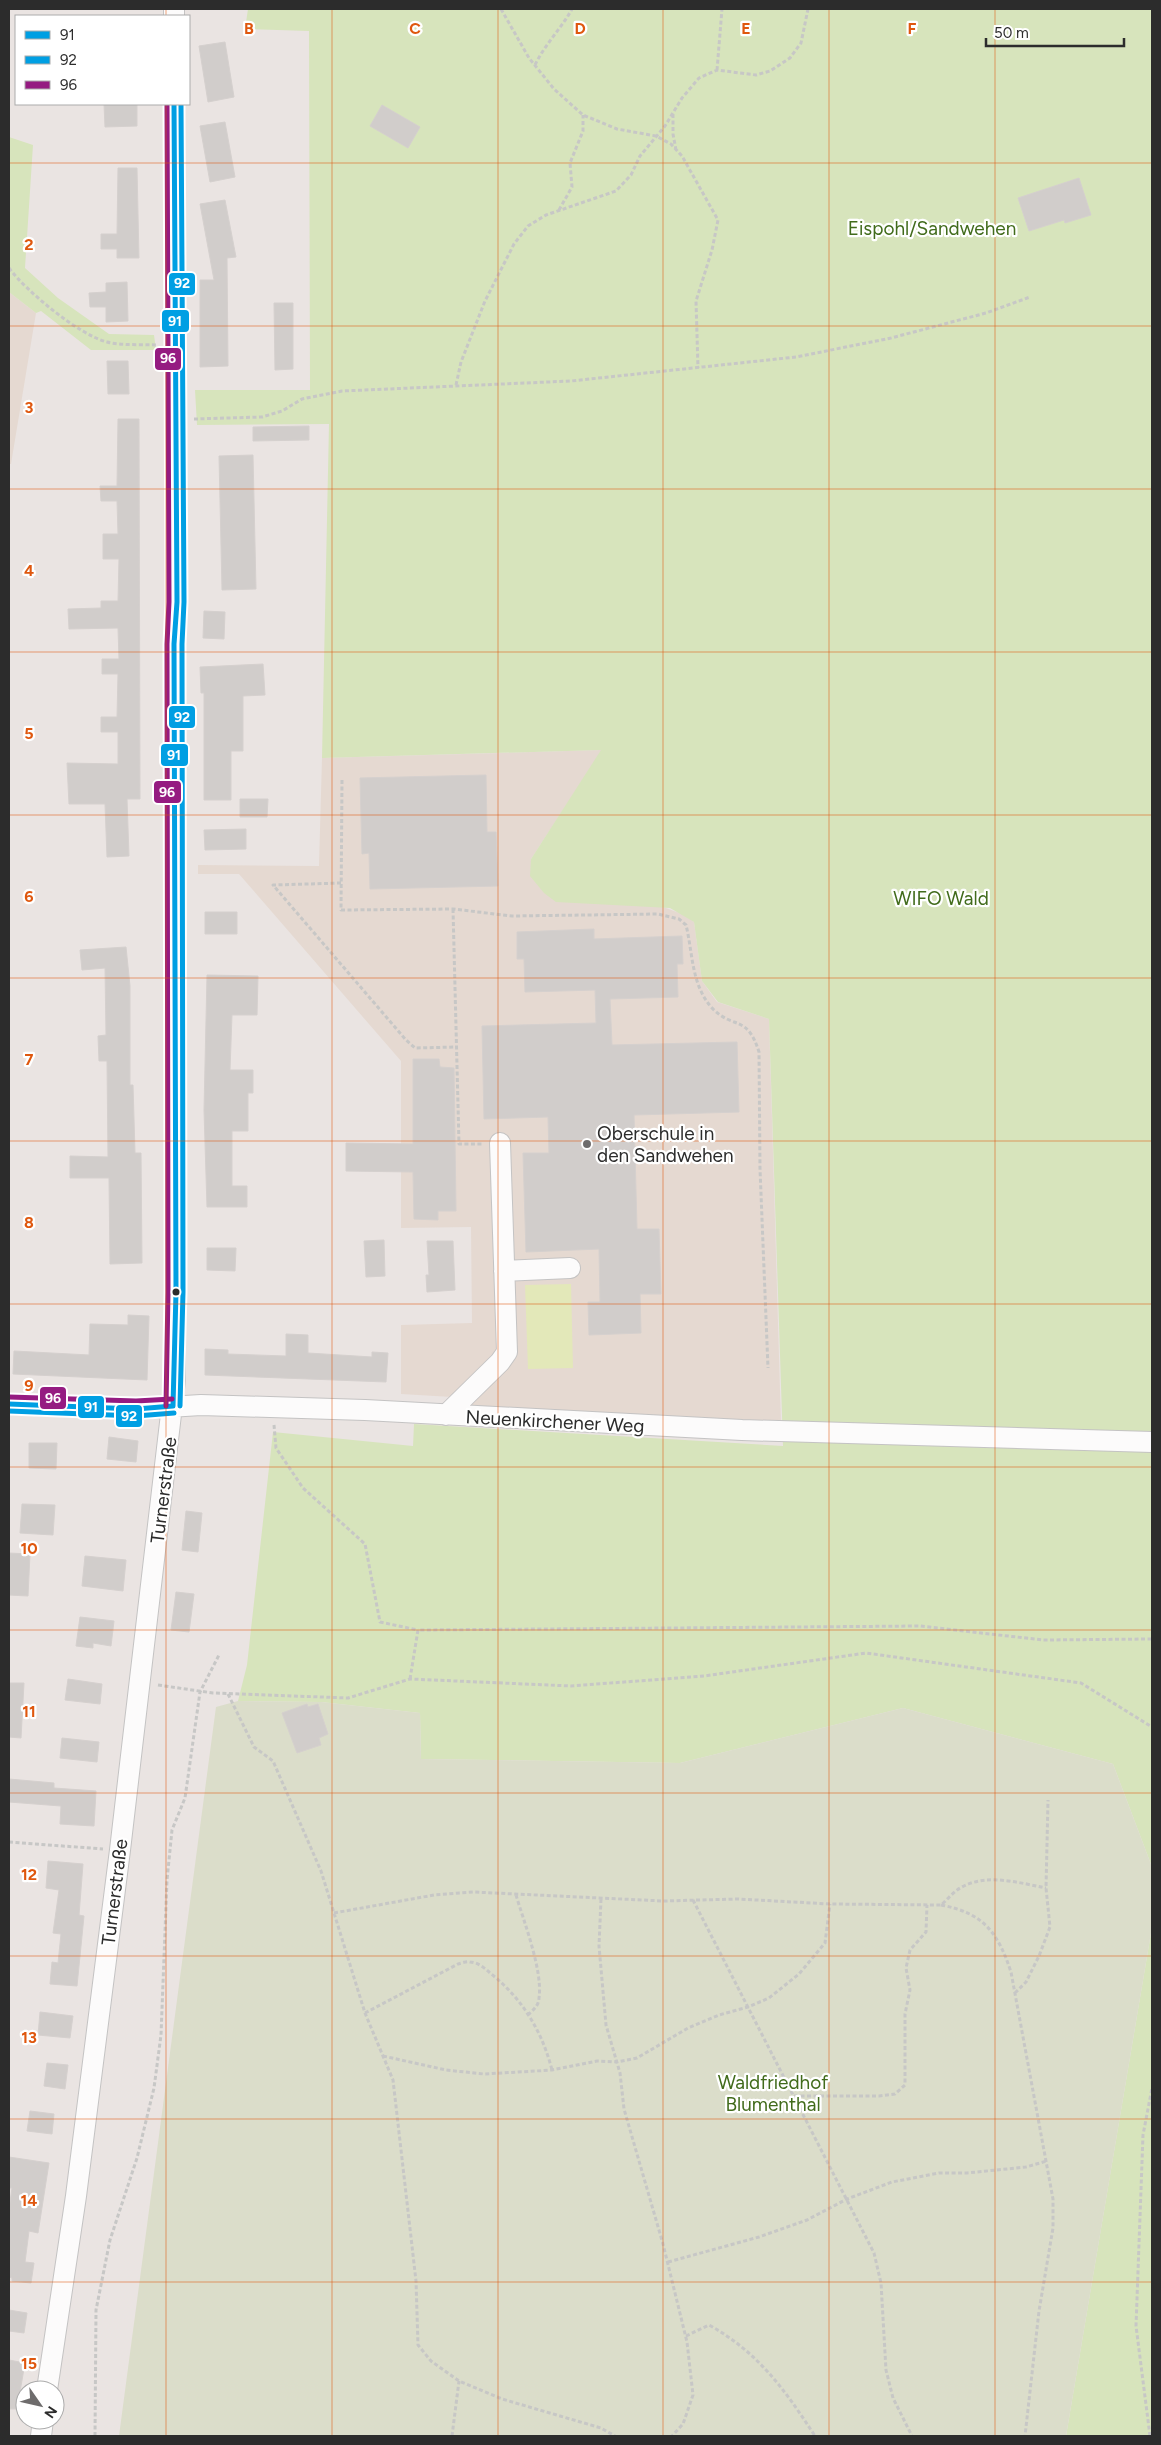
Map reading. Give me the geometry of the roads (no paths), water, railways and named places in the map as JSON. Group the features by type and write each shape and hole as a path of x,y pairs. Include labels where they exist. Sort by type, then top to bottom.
{"street":[{"name":"Turnerstraße","path":"49,2380 76,2196 120,1850 173,1406 176,1292 173,881 174,644 177,602 174,105"},
{"path":"446,1415 500,1362 507,1352 500,1143"},
{"path":"504,1271 570,1268"},
{"name":"Neuenkirchener Weg","path":"9,1404 136,1409 173,1406 272,1406 742,1430 1152,1442"}],"place":[{"name":"Oberschule in den Sandwehen","path":"587,1144"}],"park label":[{"name":"Eispohl/Sandwehen","path":"932,228"},
{"name":"WIFO Wald","path":"941,898"},
{"name":"Waldfriedhof Blumenthal","path":"773,2093"}]}
